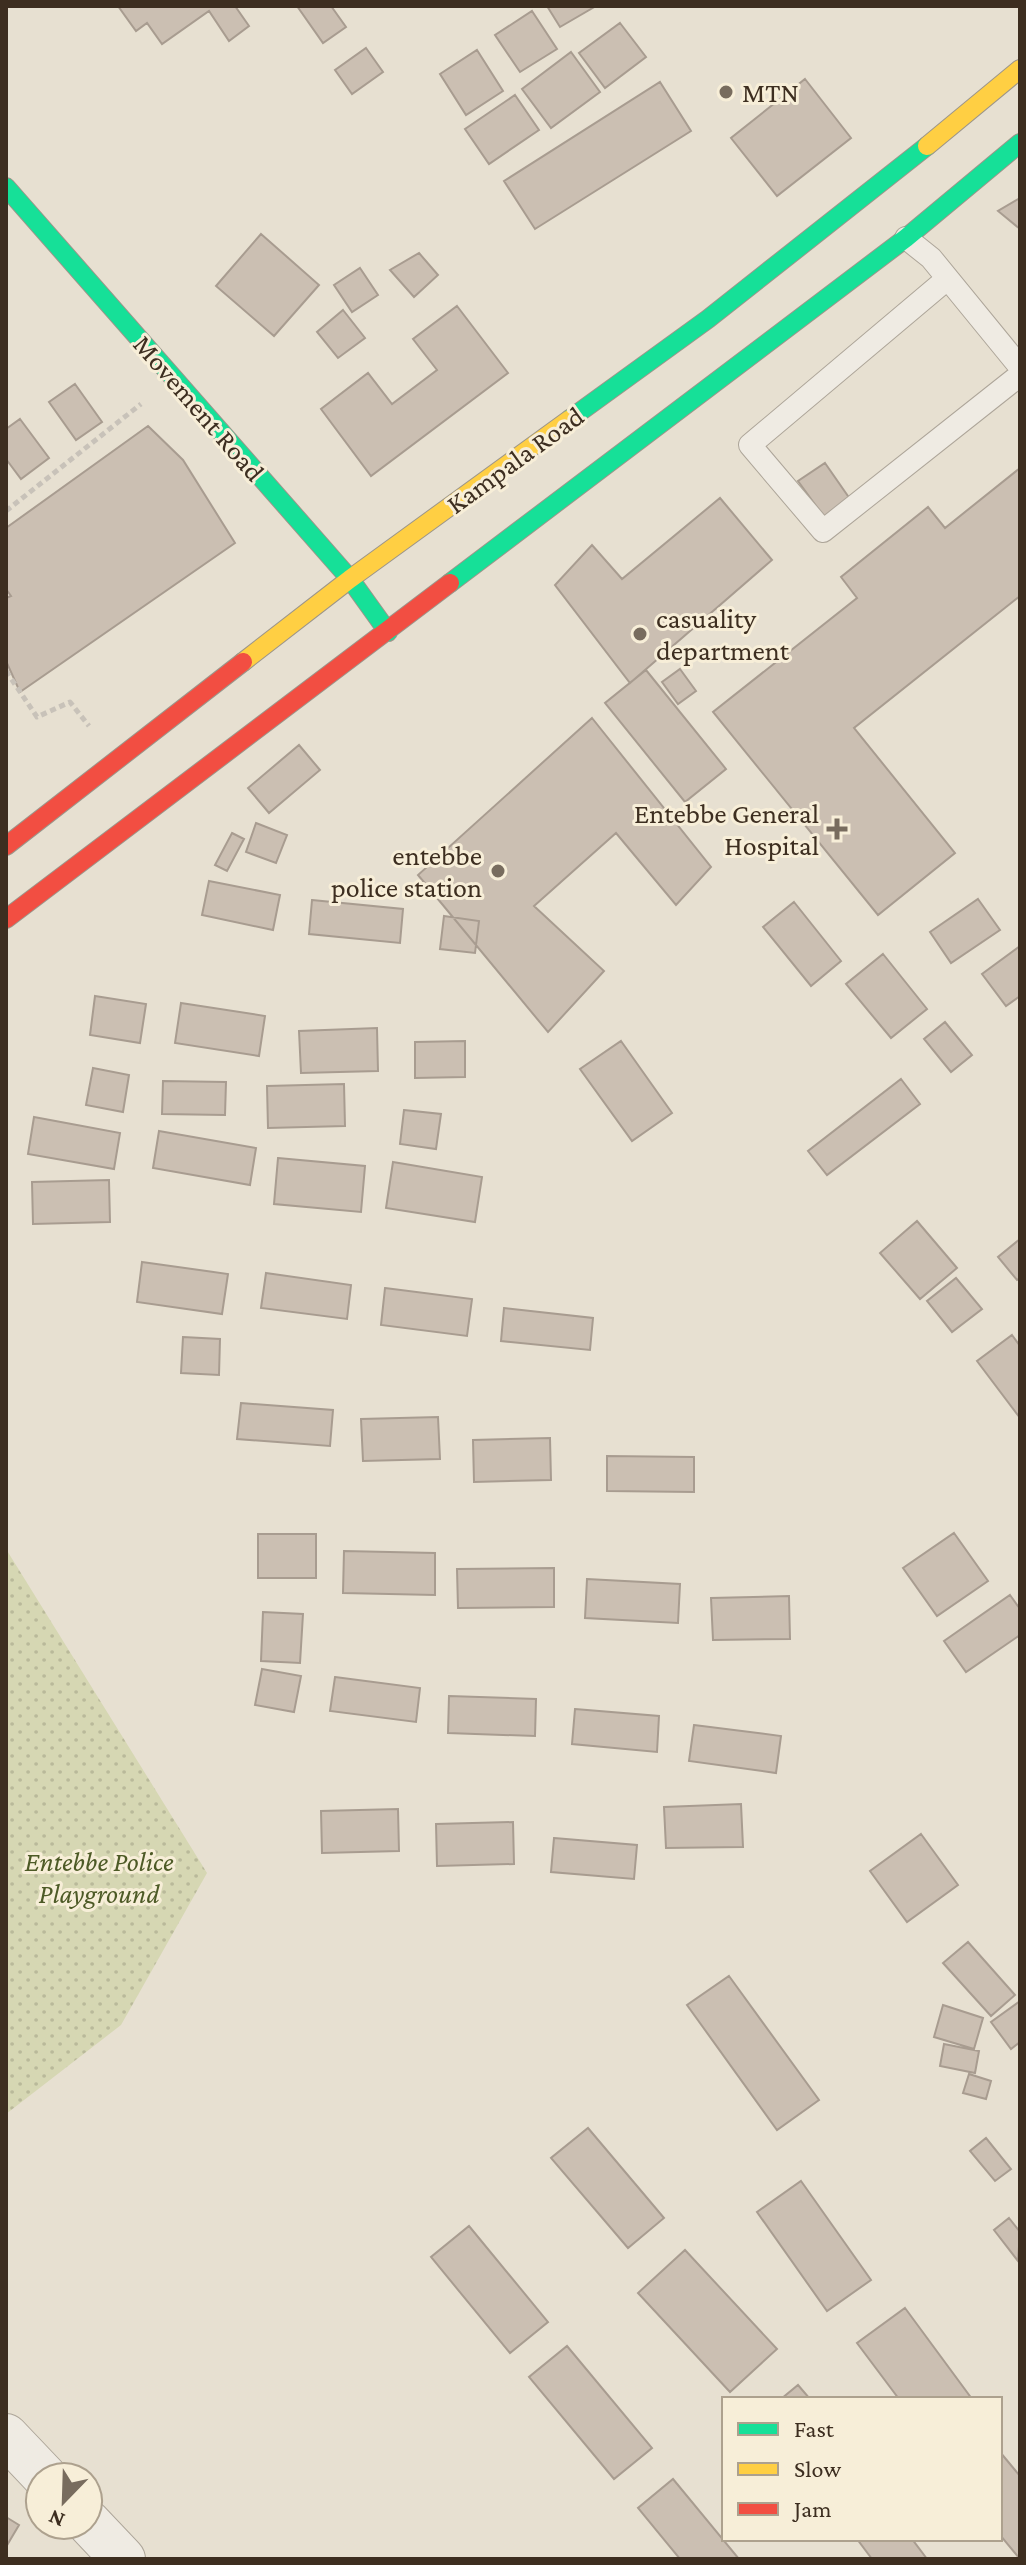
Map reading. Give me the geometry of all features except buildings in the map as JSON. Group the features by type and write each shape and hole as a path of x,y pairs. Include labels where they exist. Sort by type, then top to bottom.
{"main road":[{"name":"Kampala Road","path":"6,846 350,579 876,196 1020,69"},
{"name":"Kampala Road","path":"6,919 388,632 901,232 1020,143"},
{"name":"Movement Road","path":"6,187 350,579 388,632"}],"street":[{"path":"6,2436 30,2461"},
{"path":"104,2539 123,2559"}],"lane":[{"path":"901,232 931,258 1020,367"},
{"path":"947,279 750,445 823,531 1020,375"}],"path":[{"path":"6,511 173,378"},
{"path":"6,671 37,717 70,702 116,760"}],"green space":[{"name":"Entebbe Police Playground","path":"6,1549 207,1873 121,2025 6,2114"}],"traffic: fast":[{"path":"450,583 906,238 1020,143"},
{"path":"570,419 708,319 927,146"},
{"path":"6,187 350,579 388,632"}],"traffic: slow":[{"path":"927,146 1020,69"},
{"path":"243,662 350,579 570,419"}],"traffic: jam":[{"path":"6,919 450,583"},
{"path":"6,846 243,662"}],"place":[{"name":"MTN","path":"726,92"},
{"name":"casuality department","path":"640,634"},
{"name":"Entebbe General Hospital","path":"837,829"},
{"name":"entebbe police station","path":"498,871"}]}
